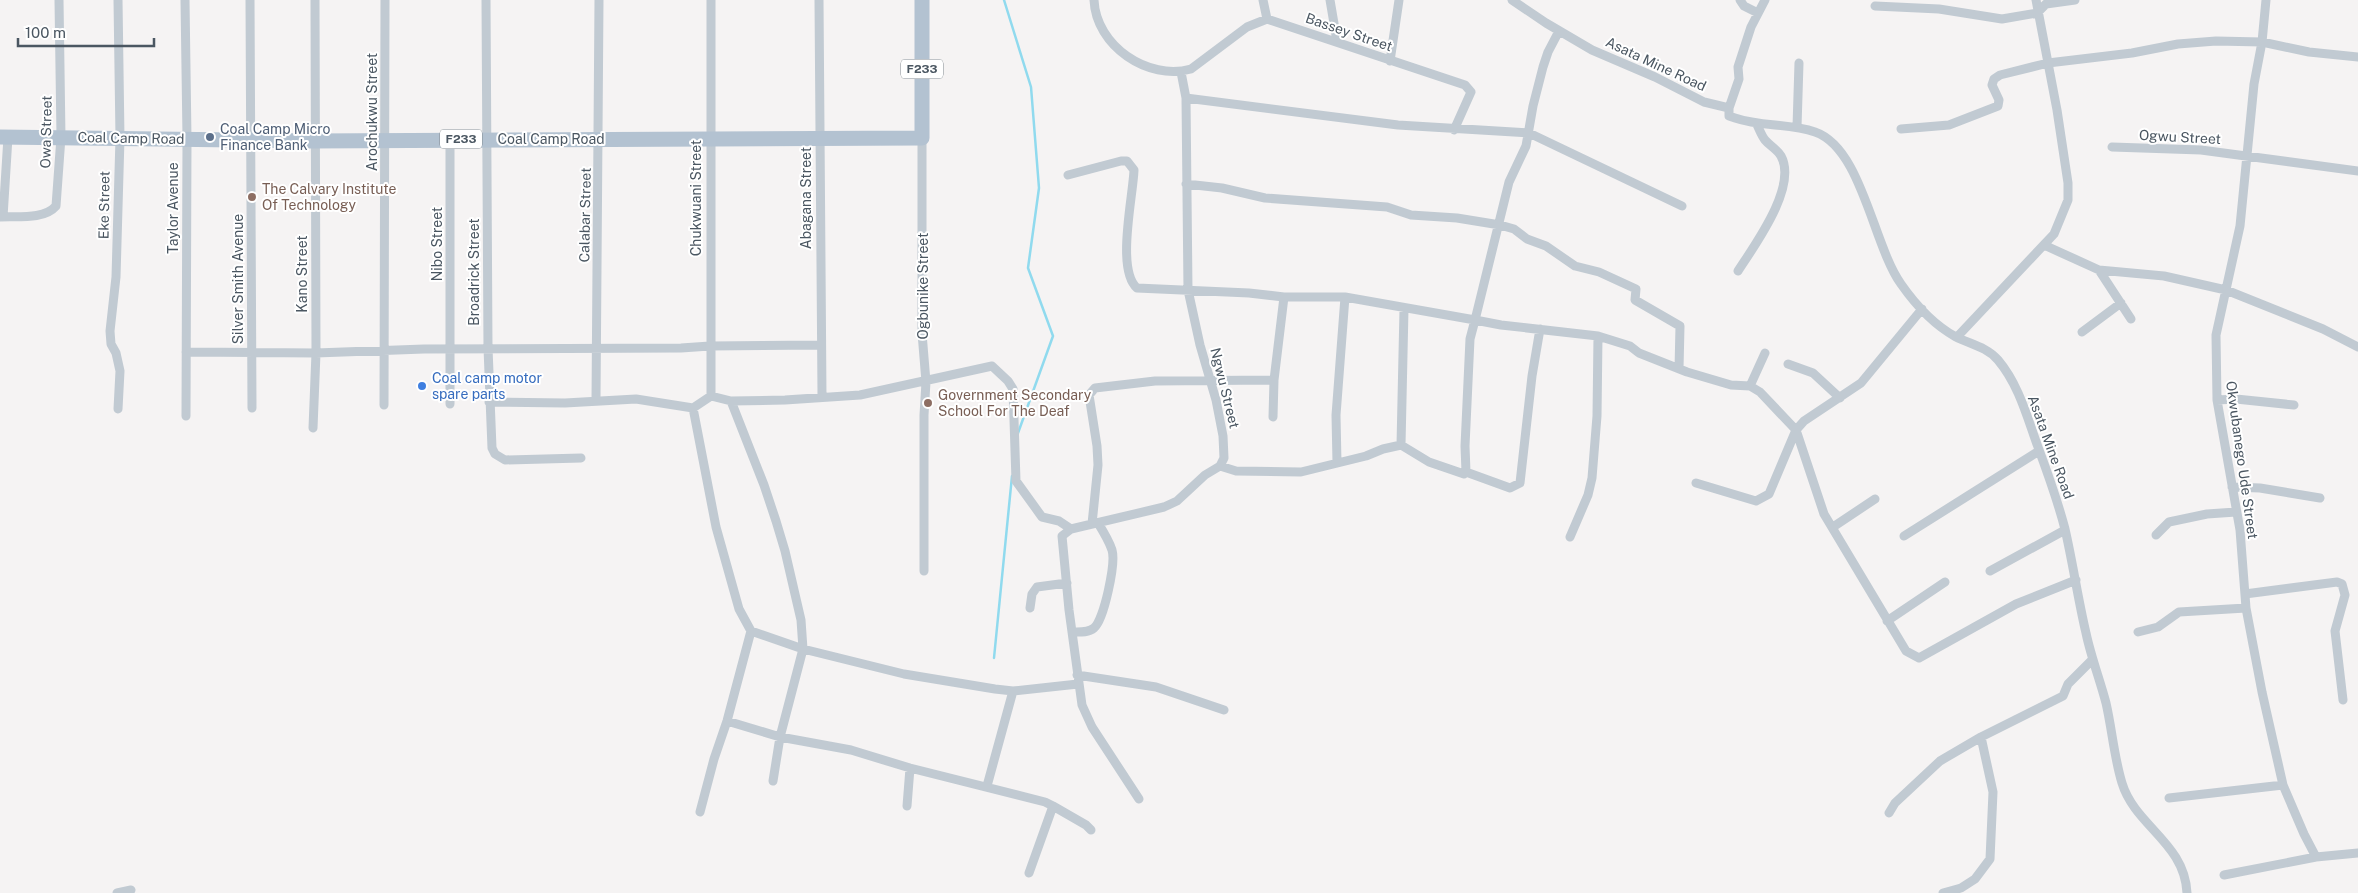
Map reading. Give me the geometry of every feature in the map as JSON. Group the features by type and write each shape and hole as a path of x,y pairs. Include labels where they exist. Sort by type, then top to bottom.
{"main road":[{"name":"Ogbunike Street","path":"922,0 922,138"},
{"name":"Coal Camp Road","path":"4,137 316,141 386,139 820,140 922,138"}],"street":[{"name":"Owa Street","path":"1,217 42,214 51,212 56,206 62,137 59,0"},
{"name":"Eke Street","path":"118,0 120,138 116,277 110,330 111,344 116,353 120,371 118,409"},
{"name":"Taylor Avenue","path":"185,0 188,138 186,416"},
{"name":"Silver Smith Avenue","path":"250,0 252,408"},
{"name":"Kano Street","path":"313,428 316,353 314,0"},
{"name":"Arochukwu Street","path":"384,405 385,0"},
{"name":"Broadrick Street","path":"486,0 488,348 492,448 494,454 500,459 581,458"},
{"name":"Calabar Street","path":"596,400 599,0"},
{"name":"Chukwuani Street","path":"710,396 711,0"},
{"name":"Abagana Street","path":"820,0 820,345 822,396"},
{"path":"1094,0 1098,20 1108,38 1124,55 1156,69 1181,72 1198,65 1247,27 1267,19 1263,0"},
{"path":"1330,0 1337,41"},
{"path":"1390,61 1398,0"},
{"name":"Asata Mine Road","path":"1512,0 1592,50 1655,77 1704,102 1729,108 1730,116 1756,123 1797,127 1826,137 1840,151 1855,175 1886,259 1901,284 1936,323 1956,337 1983,349 1998,360 2026,409 2065,530 2092,660 2106,703 2125,790 2172,850 2183,872 2187,893"},
{"path":"1740,0 1744,6 1758,13"},
{"path":"1729,108 1739,79 1738,67 1751,27 1765,0"},
{"path":"1956,337 2044,245 2058,226 2068,200 2068,183 2036,0"},
{"path":"1875,6 1939,9 2002,19 2037,13 2046,4 2075,0"},
{"name":"Okwubanego Ude Street","path":"2266,0 2262,42 2254,84 2240,226 2216,335 2217,400 2240,530 2246,608 2262,692 2284,785 2304,834 2316,857"},
{"name":"Bassey Street","path":"1267,19 1465,85 1471,92 1454,130"},
{"path":"1466,472 1465,446 1470,339 1510,182 1526,146 1533,106 1543,67 1548,52 1559,31"},
{"path":"1901,130 1949,125 1989,110 2000,104 1992,84 1994,79 2000,75 2048,63 2132,53 2178,44 2216,41 2262,42 2309,52 2358,57"},
{"path":"1797,127 1800,63"},
{"name":"Ngwu Street","path":"1181,72 1186,98 1188,290 1223,436 1224,458 1220,466"},
{"path":"1186,98 1224,105 1454,130 1529,133 1682,206"},
{"path":"1738,271 1772,217 1779,201 1783,179 1781,156 1764,139 1756,123"},
{"path":"1,217 4,137"},
{"name":"Ogbunike Street","path":"922,138 922,333 926,382 924,415 924,571"},
{"name":"Nibo Street","path":"450,139 450,404"},
{"name":"Ogwu Street","path":"2112,147 2202,150 2358,171"},
{"path":"1068,175 1121,161 1130,164 1134,170 1126,246 1131,283 1137,288 1284,297 1345,297 1501,325 1598,336 1630,346 1639,353 1679,369 1723,383 1750,386 1760,392 1796,430 1821,507 1906,651 1919,658 2016,604 2076,580"},
{"path":"1186,184 1222,188 1264,198 1387,207 1411,215 1457,218 1500,225 1514,230 1527,239 1546,246 1574,266 1599,272 1636,289 1635,300 1680,326 1679,369"},
{"path":"2044,245 2099,270 2164,276 2226,290 2323,328 2358,348"},
{"path":"2099,270 2131,319"},
{"path":"1273,417 1274,380 1284,297"},
{"path":"1337,463 1336,415 1345,297"},
{"path":"2082,332 2121,303"},
{"path":"1401,445 1404,309"},
{"path":"1696,483 1756,501 1769,494 1796,430 1809,415 1840,398 1861,383 1922,309"},
{"path":"1139,799 1092,727 1082,705 1077,680 1062,536 1070,529 1164,507 1177,501 1205,475 1220,466 1236,471 1268,473 1301,472 1401,445 1429,462 1461,474 1466,472 1510,488 1520,483 1532,376 1540,329"},
{"path":"1570,538 1588,495 1592,478 1598,336"},
{"path":"186,352 316,353 488,348 681,348 820,345"},
{"path":"1750,386 1765,353"},
{"path":"1788,364 1813,373 1840,398"},
{"path":"489,402 565,403 636,399 693,408 710,396 731,401 785,400 822,396 860,395 992,366 1008,381 1013,389 1016,481 1042,517 1059,521 1070,529"},
{"path":"1072,632 1093,629 1097,625 1104,610 1113,562 1112,551 1095,524 1098,446 1089,395 1091,391 1095,388 1155,381 1274,380"},
{"path":"2217,400 2236,399 2294,405"},
{"path":"731,401 764,485 785,551 801,620 803,649 780,738 773,781"},
{"path":"693,408 716,527 738,609 750,632 727,721 700,812"},
{"path":"1904,536 2039,451"},
{"path":"2232,487 2260,488 2320,498"},
{"path":"1833,527 1875,499"},
{"path":"2156,535 2169,522 2207,514 2236,512"},
{"path":"1990,571 2065,530"},
{"path":"1887,621 1945,582"},
{"path":"2244,594 2337,582 2342,584 2345,595 2335,631 2343,700"},
{"path":"1030,608 1032,594 1037,587 1067,583"},
{"path":"2138,632 2158,627 2178,612 2246,608"},
{"path":"750,632 803,649 904,674 1013,691 1077,680 1156,687 1224,710"},
{"path":"1889,813 1895,803 1940,762 1981,737 2064,696 2068,684 2092,660"},
{"path":"987,786 1013,691"},
{"path":"727,721 780,738 851,750 910,768 987,786 1053,806 1086,825 1091,830"},
{"path":"1943,893 1961,888 1975,879 1990,859 1994,792 1981,737"},
{"path":"907,806 910,768"},
{"path":"2169,798 2284,785"},
{"path":"1029,873 1053,806"},
{"path":"2224,875 2316,857 2358,853"},
{"path":"117,893 132,890"}],"waterway":[{"path":"1004,0 1031,87 1039,188 1028,268 1053,336 1018,433"},
{"path":"994,658 1012,476"}],"place":[{"name":"Coal Camp Micro Finance Bank","path":"210,137"},
{"name":"The Calvary Institute Of Technology","path":"252,197"},
{"name":"Coal camp motor spare parts","path":"422,386"},
{"name":"Government Secondary School For The Deaf","path":"928,403"}]}
